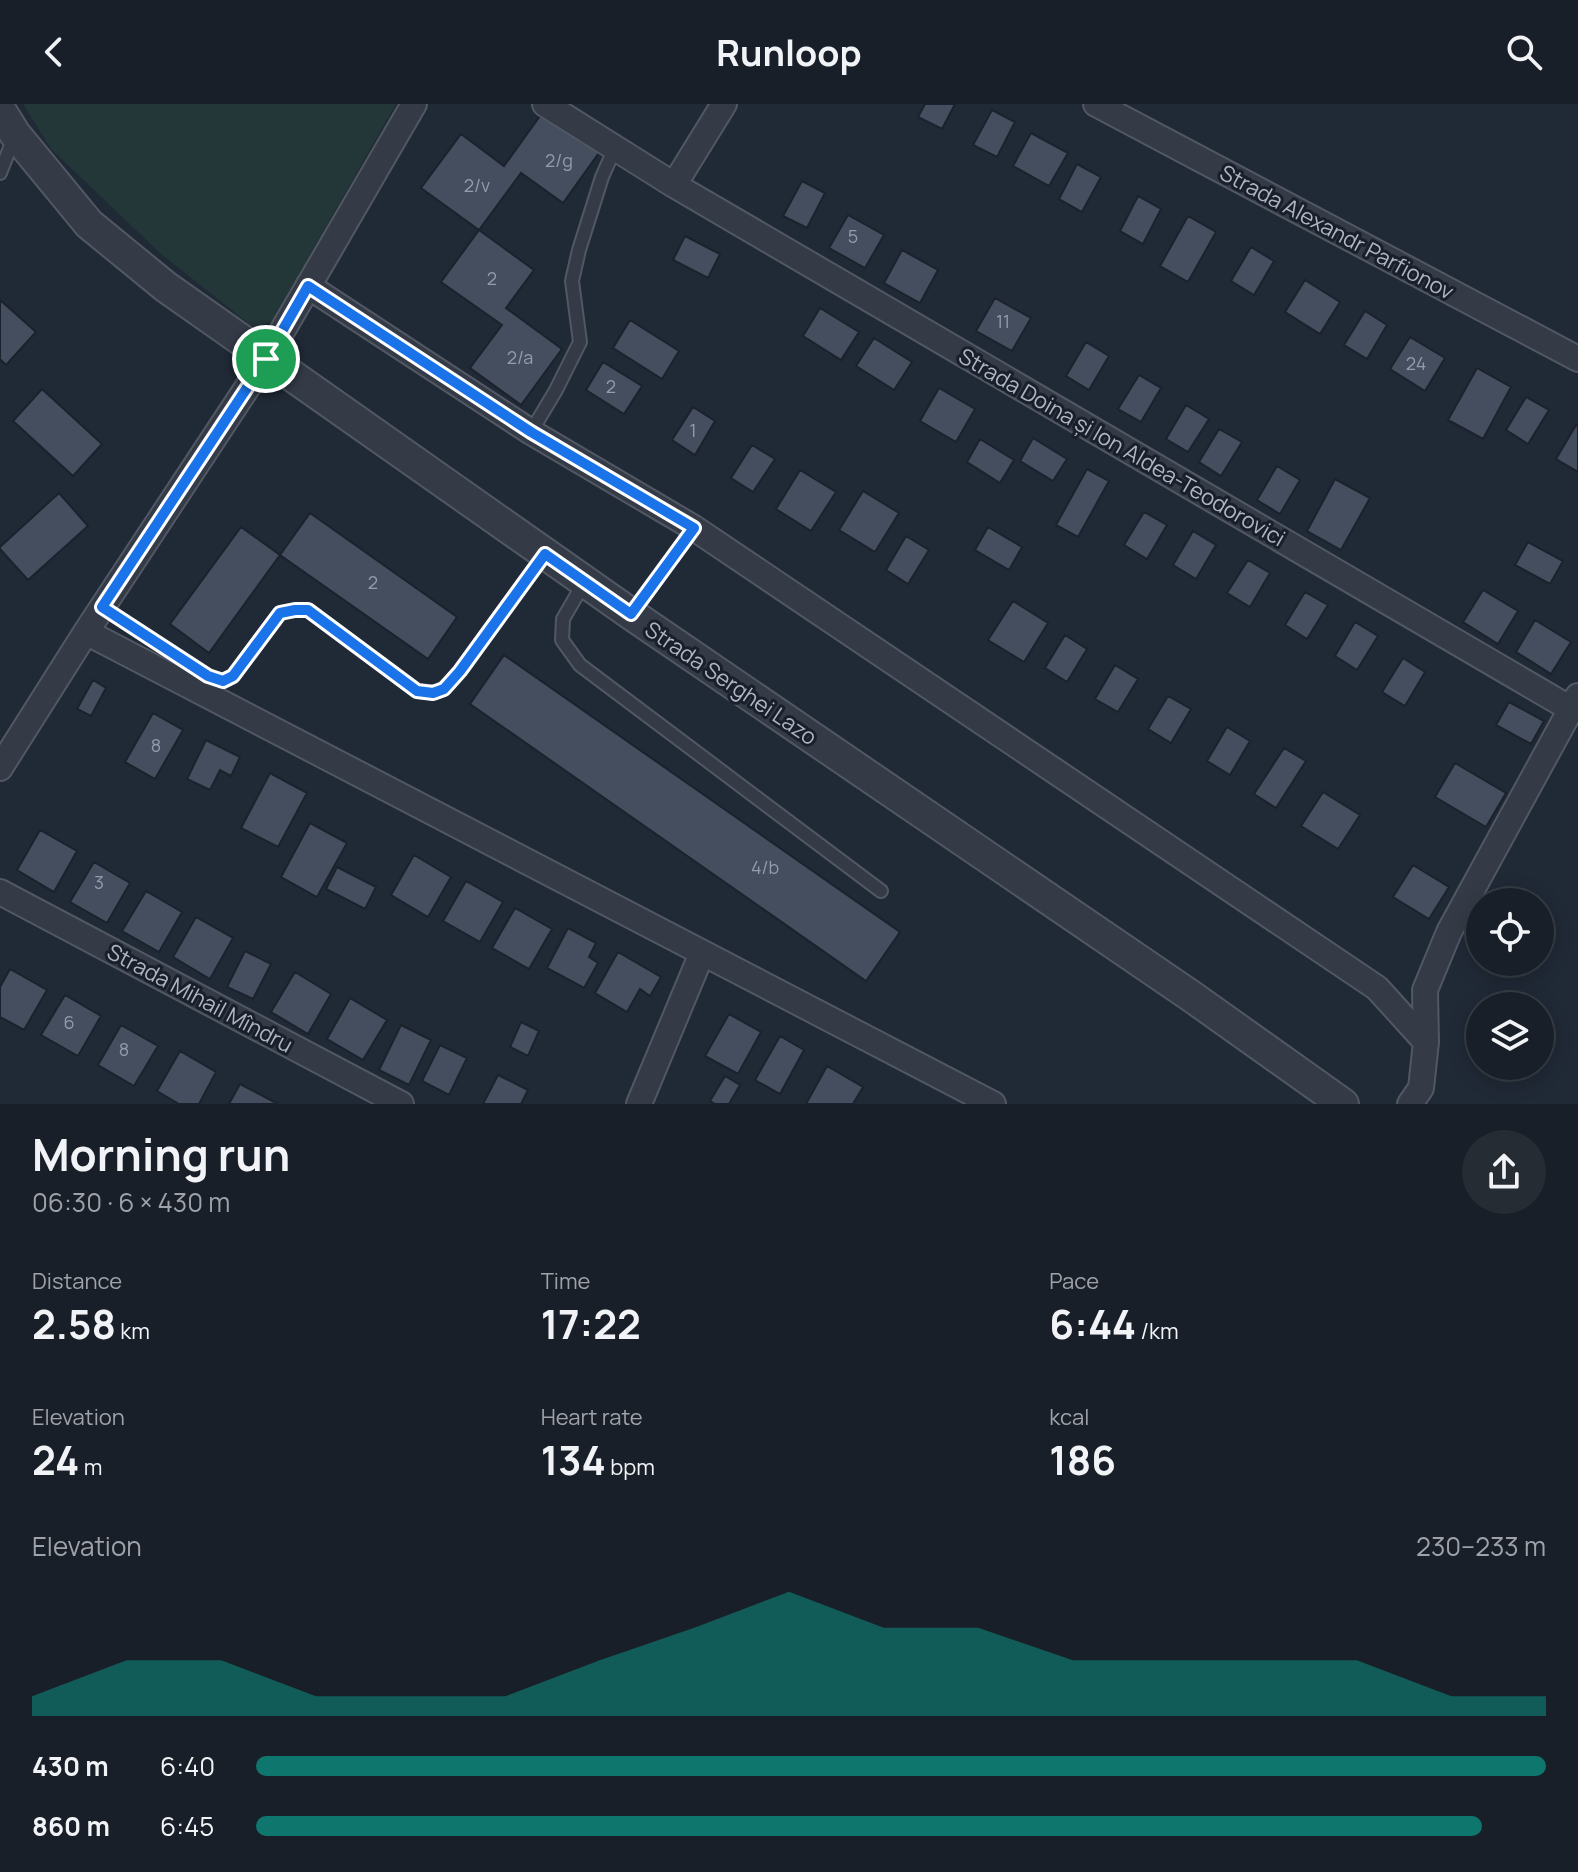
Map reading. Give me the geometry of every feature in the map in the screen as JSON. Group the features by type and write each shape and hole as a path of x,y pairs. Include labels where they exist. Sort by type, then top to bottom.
{"street":[{"path":"0,768 266,359 414,104"},
{"name":"Strada Doina și Ion Aldea-Teodorovici","path":"545,104 674,185 1574,702"},
{"path":"674,185 724,104"},
{"name":"Strada Alexandr Parfionov","path":"1096,104 1578,359"},
{"name":"Strada Serghei Lazo","path":"7,122 89,224 166,287 631,614 1191,996 1343,1104"},
{"path":"308,286 531,432 694,528 1377,988 1426,1042"},
{"path":"86,632 993,1104"},
{"path":"1410,1104 1421,1088 1426,1042 1425,990 1449,932 1574,702"},
{"name":"Strada Mihail Mîndru","path":"0,892 401,1104"},
{"path":"639,1104 702,953"}],"lane":[{"path":"0,173 7,122"},
{"path":"531,432 580,342 572,281 602,177 615,148"},
{"path":"631,614 694,528"},
{"path":"102,607 208,676 223,681 233,676 280,613 308,610 417,691 433,693 444,689 460,671 545,554"},
{"path":"585,581 563,619 562,640 580,665 881,891"}],"shaded area":[{"path":"23,104 396,104 274,322 253,327 161,254 51,149"}],"building":[{"path":"925,104 955,104 942,129 918,117"},
{"path":"545,109 601,150 563,203 521,173 479,230 421,188 461,134 504,166"},
{"path":"992,110 1015,122 997,157 973,145"},
{"path":"1031,133 1068,153 1049,186 1013,166"},
{"path":"1077,164 1101,177 1082,212 1059,199"},
{"path":"802,181 825,193 807,228 783,216"},
{"path":"1138,196 1161,209 1143,244 1120,231"},
{"path":"848,215 884,235 865,268 829,248"},
{"path":"1188,216 1216,232 1188,282 1160,266"},
{"path":"479,230 534,270 506,308 562,349 521,405 470,368 502,325 441,282"},
{"path":"685,236 720,254 708,278 673,260"},
{"path":"1251,247 1274,261 1254,295 1231,281"},
{"path":"902,250 938,270 920,303 884,283"},
{"path":"1305,280 1340,302 1320,334 1285,312"},
{"path":"995,298 1031,318 1012,351 976,331"},
{"path":"0,300 36,332 6,365 0,359"},
{"path":"820,308 859,332 841,360 803,336"},
{"path":"1365,311 1387,325 1367,359 1344,345"},
{"path":"630,320 679,351 662,379 613,348"},
{"path":"1410,337 1445,358 1425,391 1390,369"},
{"path":"874,338 912,362 894,390 856,366"},
{"path":"1086,342 1109,356 1089,390 1066,376"},
{"path":"603,362 642,386 624,414 586,390"},
{"path":"1477,368 1511,387 1483,439 1448,420"},
{"path":"1139,375 1161,388 1141,422 1118,409"},
{"path":"939,388 975,409 956,442 920,421"},
{"path":"42,389 102,444 73,476 13,421"},
{"path":"1526,397 1549,410 1528,444 1506,430"},
{"path":"1186,405 1209,419 1188,452 1166,439"},
{"path":"693,407 715,421 695,455 672,440"},
{"path":"1578,426 1578,472 1556,459"},
{"path":"1219,429 1242,442 1221,476 1199,462"},
{"path":"1033,438 1067,459 1053,481 1020,461"},
{"path":"980,439 1014,460 1000,483 967,462"},
{"path":"752,445 775,459 753,492 731,478"},
{"path":"1277,466 1300,480 1280,514 1257,500"},
{"path":"1087,469 1109,481 1078,537 1056,525"},
{"path":"800,470 836,492 811,531 776,509"},
{"path":"1335,479 1370,498 1341,550 1307,531"},
{"path":"863,491 899,513 875,552 839,530"},
{"path":"59,493 88,526 28,580 0,547"},
{"path":"1144,512 1167,525 1147,559 1124,545"},
{"path":"310,513 457,617 428,659 280,555"},
{"path":"241,527 280,555 209,653 170,624"},
{"path":"988,527 1022,547 1009,570 975,550"},
{"path":"1193,531 1216,545 1196,579 1173,565"},
{"path":"906,536 929,550 908,584 886,570"},
{"path":"1528,542 1563,561 1550,584 1515,565"},
{"path":"1248,560 1270,573 1250,607 1227,593"},
{"path":"1483,590 1518,611 1498,644 1463,622"},
{"path":"1305,592 1328,605 1307,639 1285,625"},
{"path":"1013,601 1048,623 1024,662 988,640"},
{"path":"1535,620 1571,642 1551,674 1516,652"},
{"path":"1355,622 1378,636 1357,670 1335,656"},
{"path":"1065,635 1087,649 1067,682 1045,668"},
{"path":"504,655 900,932 866,981 470,704"},
{"path":"1403,658 1425,672 1405,706 1382,692"},
{"path":"1115,665 1138,679 1118,712 1095,699"},
{"path":"93,680 106,688 91,716 77,709"},
{"path":"1168,696 1191,709 1171,743 1148,729"},
{"path":"1509,702 1544,721 1531,744 1496,725"},
{"path":"153,713 183,730 155,779 125,762"},
{"path":"1227,727 1250,741 1230,775 1207,761"},
{"path":"206,740 240,757 231,776 220,770 210,790 187,779"},
{"path":"1284,748 1306,761 1276,808 1254,794"},
{"path":"1455,763 1506,793 1486,827 1435,797"},
{"path":"270,773 307,793 278,847 241,828"},
{"path":"1323,792 1360,815 1338,849 1301,826"},
{"path":"310,823 347,843 317,897 281,877"},
{"path":"40,830 77,851 54,892 17,870"},
{"path":"414,855 451,877 428,917 391,895"},
{"path":"94,862 130,883 107,923 70,902"},
{"path":"1413,865 1449,887 1429,919 1393,897"},
{"path":"337,867 376,887 365,909 326,889"},
{"path":"466,881 503,902 480,942 443,921"},
{"path":"146,891 182,912 159,952 122,931"},
{"path":"515,908 552,929 529,969 492,948"},
{"path":"196,917 233,938 210,979 173,957"},
{"path":"568,928 596,943 589,957 598,963 584,988 547,968"},
{"path":"245,951 271,964 253,999 227,987"},
{"path":"618,952 661,977 650,996 640,989 627,1012 595,993"},
{"path":"10,969 47,990 24,1030 0,1017 0,987"},
{"path":"295,972 331,994 308,1034 271,1012"},
{"path":"65,995 101,1016 78,1056 41,1035"},
{"path":"350,998 387,1020 363,1060 327,1039"},
{"path":"729,1014 761,1032 738,1074 705,1056"},
{"path":"521,1022 539,1031 528,1056 510,1047"},
{"path":"121,1025 158,1046 134,1086 98,1065"},
{"path":"401,1025 431,1040 409,1085 379,1070"},
{"path":"780,1036 804,1050 780,1094 755,1080"},
{"path":"440,1045 467,1058 449,1095 422,1081"},
{"path":"180,1051 216,1072 199,1104 179,1104 157,1091"},
{"path":"827,1066 863,1087 853,1104 806,1104"},
{"path":"498,1075 528,1090 521,1104 483,1104"},
{"path":"725,1076 740,1085 729,1104 715,1104 710,1101"},
{"path":"240,1084 278,1104 229,1104"}],"route":[{"path":"308,286 531,432 694,528 631,614 545,554 460,671 444,689 433,693 417,691 308,610 280,613 233,676 223,681 208,676 102,607 266,359 308,286"}]}
